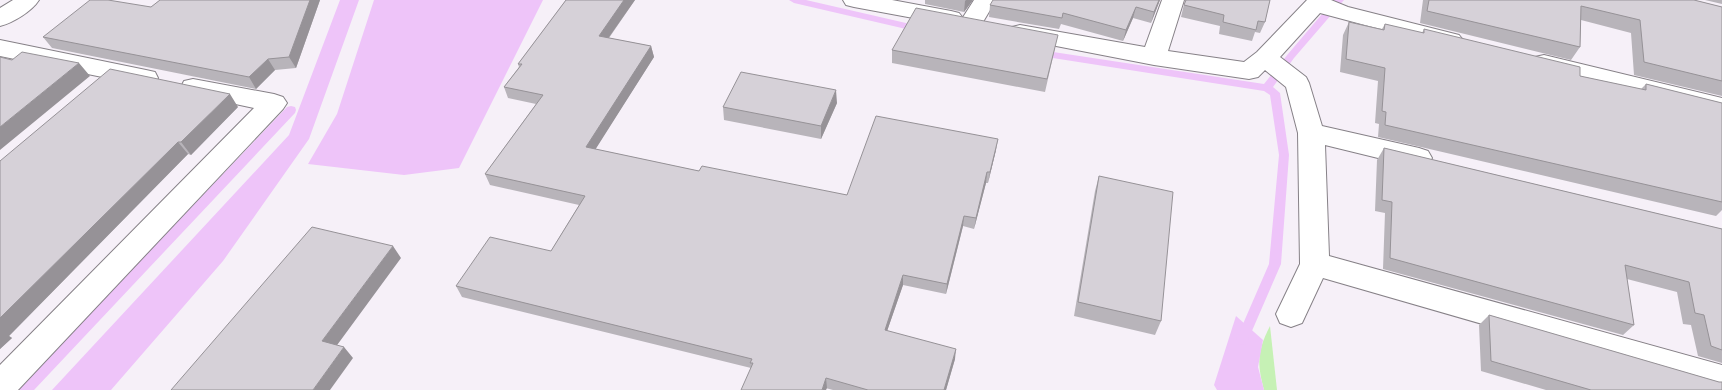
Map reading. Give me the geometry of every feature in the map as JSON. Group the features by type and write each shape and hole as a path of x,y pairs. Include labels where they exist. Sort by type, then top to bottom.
{"street":[{"path":"0,19 28,0"},
{"path":"854,0 887,3 988,26 1154,57 1249,70 1275,66 1325,6 1474,46"},
{"path":"985,0 988,26"},
{"path":"1154,57 1173,0"},
{"path":"0,48 274,103 0,387"},
{"path":"1522,58 1722,107"},
{"path":"1275,66 1297,83 1311,133 1315,264 1291,314"},
{"path":"90,91 112,72"},
{"path":"1311,133 1445,164"},
{"path":"1315,264 1722,379"}],"green space":[{"path":"1270,326 1277,390 1264,390 1259,365 1261,350"}],"shaded area":[{"path":"340,0 359,0 309,139 223,261 111,390 52,390 289,135"},
{"path":"374,0 543,0 459,168 404,175 308,164 337,114"},
{"path":"1236,316 1263,340 1258,367 1264,390 1217,390 1214,385"}],"building":[{"path":"90,0 108,0 151,7 160,0 310,0 289,57 268,59 249,77 43,37"},
{"path":"566,0 624,0 599,36 651,46 586,147 699,171 702,166 847,195 876,116 998,139 990,172 987,172 976,218 964,216 947,284 903,275 885,330 956,349 944,390 868,390 826,378 822,390 741,390 753,363 750,363 752,359 456,286 490,237 551,251 585,196 485,174 543,95 504,87 522,64 518,64"},
{"path":"993,0 1159,0 1154,12 1136,7 1126,30 1063,13 1062,18 990,5"},
{"path":"1186,0 1270,0 1265,22 1258,21 1256,30 1223,22 1224,15 1184,5"},
{"path":"1429,0 1694,0 1722,7 1722,81 1644,62 1640,20 1581,6 1580,47 1427,11"},
{"path":"916,8 1058,35 1047,79 892,50"},
{"path":"1349,22 1384,30 1385,24 1424,33 1424,29 1580,67 1580,76 1646,90 1646,84 1722,103 1722,202 1385,125 1386,112 1382,111 1385,68 1346,59"},
{"path":"22,52 79,63 0,127 0,57 12,60"},
{"path":"110,69 230,94 181,142 178,142 0,318 0,161"},
{"path":"741,72 836,90 821,126 723,107"},
{"path":"1384,148 1722,229 1722,350 1711,346 1704,315 1695,313 1689,282 1625,265 1634,325 1390,258 1392,202 1382,200"},
{"path":"1099,176 1173,192 1161,321 1078,302"},
{"path":"312,227 393,246 322,341 344,347 313,390 171,390"},
{"path":"1489,315 1722,382 1722,390 1591,390 1491,361"}],"waterway":[{"path":"794,0 919,29"},
{"path":"1267,88 1291,56 1339,0"},
{"path":"1040,53 1267,88"},
{"path":"1242,340 1275,264 1284,155 1275,93 1267,88"},
{"path":"25,390 291,110"}]}
